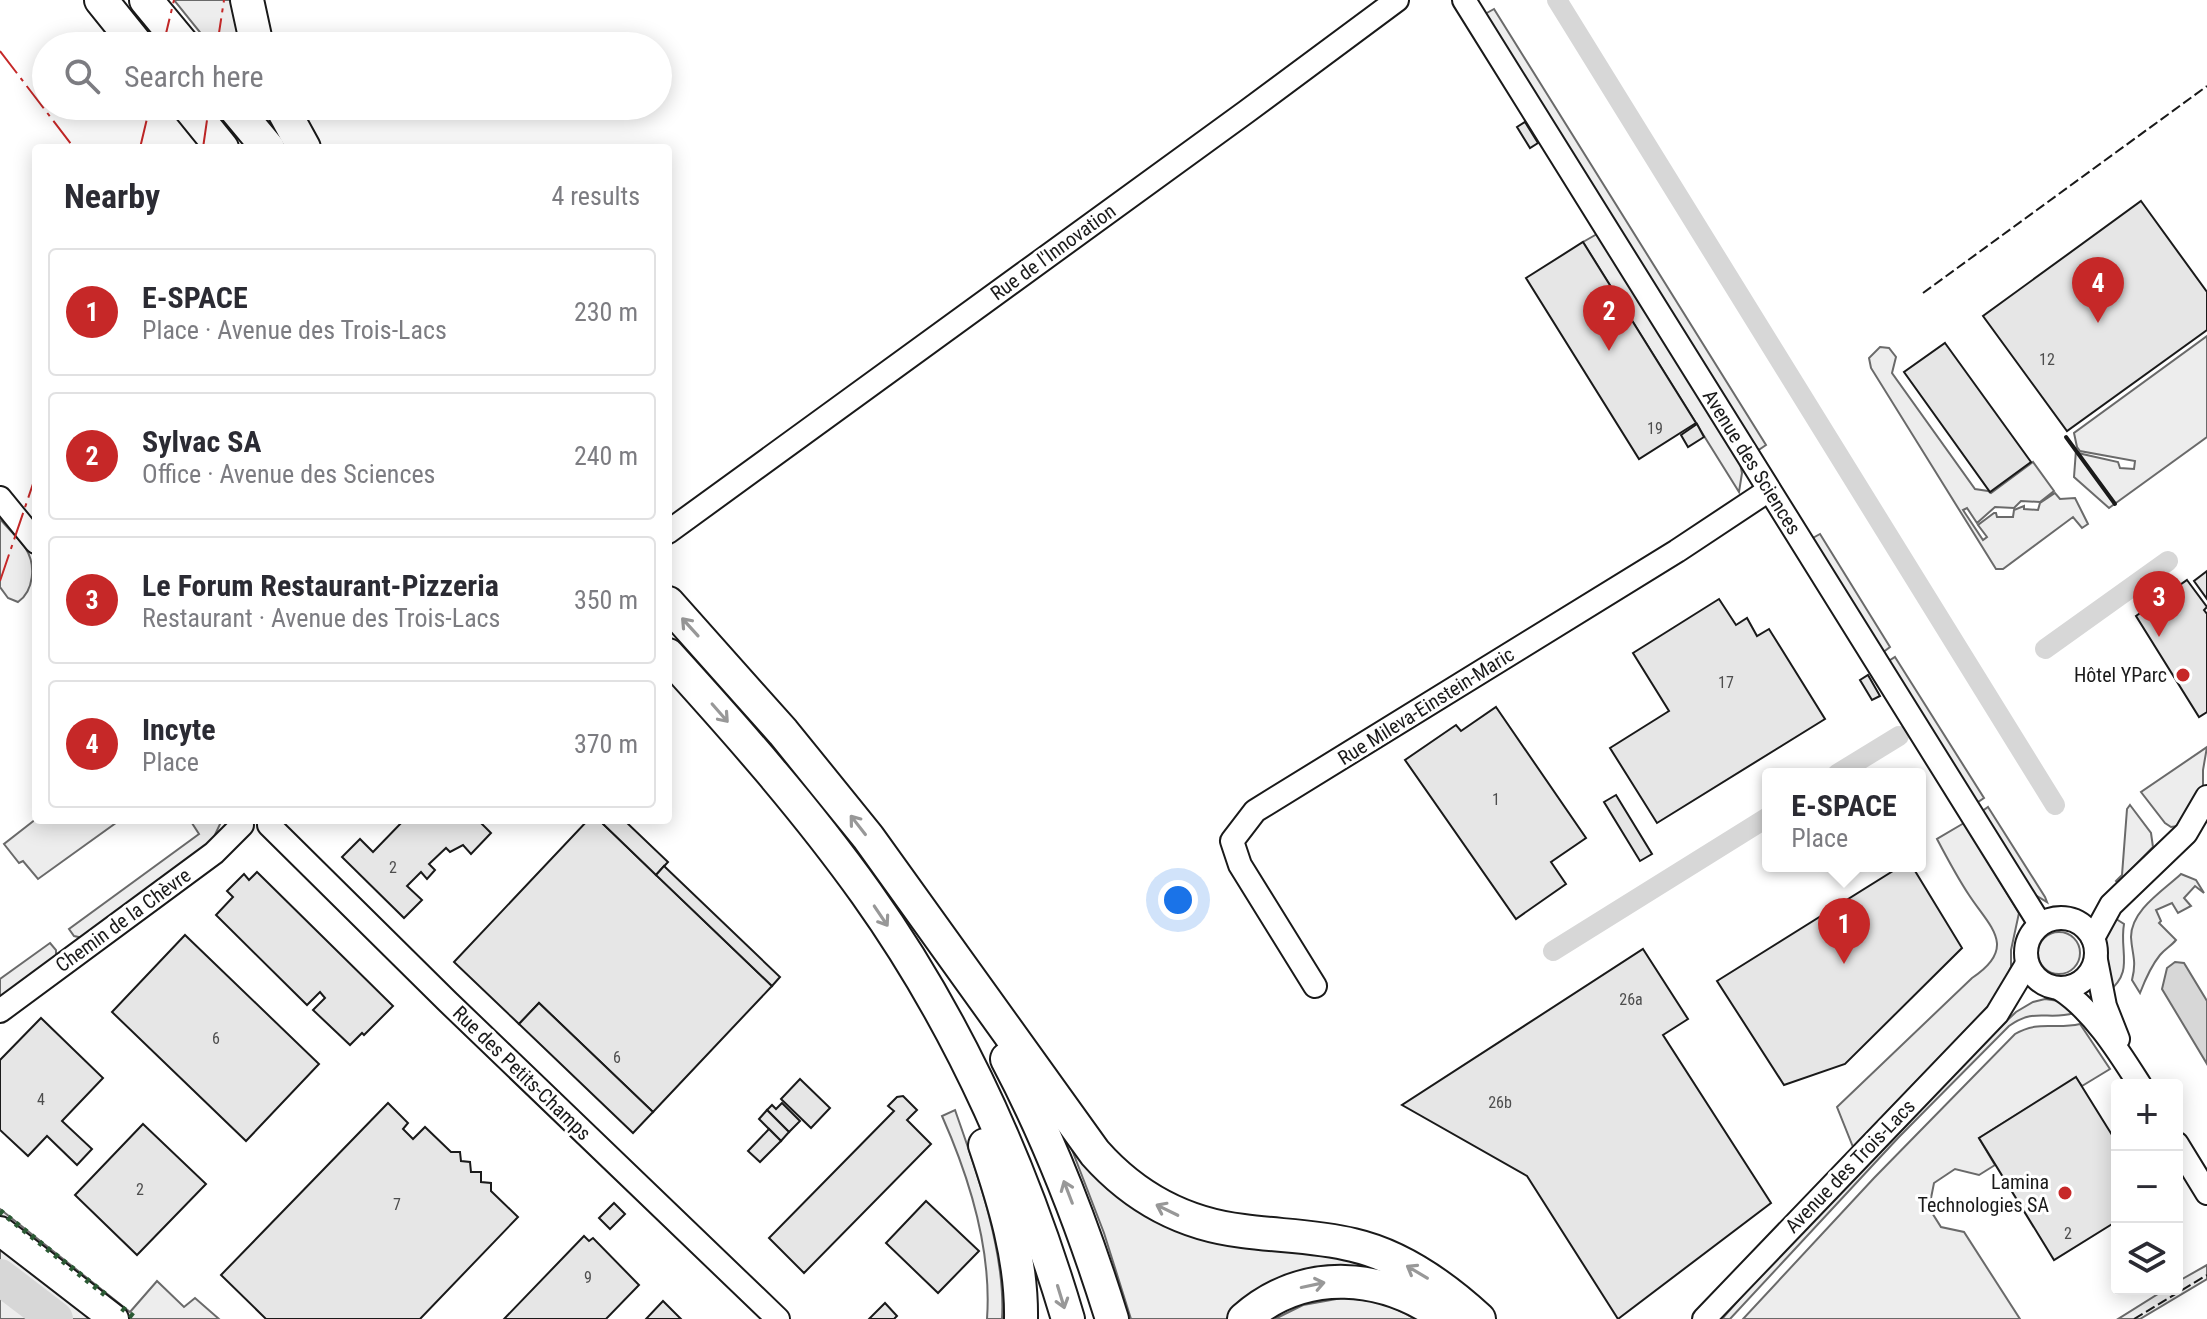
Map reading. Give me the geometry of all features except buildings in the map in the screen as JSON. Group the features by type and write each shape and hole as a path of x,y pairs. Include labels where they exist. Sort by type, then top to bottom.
{"highway":[{"path":"101,0 127,32"},
{"path":"146,0 172,32"},
{"path":"247,0 254,32"},
{"path":"199,120 219,144"},
{"path":"245,120 265,144"},
{"path":"289,120 302,144"},
{"path":"672,608 809,763 868,837 1095,1153 1123,1182 1173,1213 1204,1224 1335,1241 1370,1250 1416,1271 1479,1319"},
{"path":"672,660 813,823 868,896 936,1004 990,1108 1039,1228 1068,1319"},
{"path":"904,888 968,987 1018,1078 1062,1178 1112,1319"},
{"path":"901,947 970,1103 997,1178 1017,1266 1021,1319"},
{"path":"1244,1319 1276,1297 1302,1287 1346,1281 1402,1293 1447,1319"}],"main road":[{"path":"0,1231 114,1319"}],"street":[{"name":"Rue de l'Innovation","path":"672,529 1397,0"},
{"name":"Avenue des Sciences","path":"1464,0 2040,924"},
{"name":"Rue Mileva-Einstein-Maric","path":"1315,986 1240,865 1232,841 1255,811 1677,551 1769,490"},
{"path":"0,498 32,537"},
{"path":"2053,987 2079,984 2087,977 2111,905 2186,833 2207,797"},
{"path":"2186,833 2207,823"},
{"name":"Chemin de la Chèvre","path":"0,1011 214,853 239,824"},
{"path":"242,824 256,831 268,824"},
{"name":"Rue des Petits-Champs","path":"272,824 447,1001 778,1319"},
{"path":"2111,905 2040,924 2032,932 2025,953 2031,973 2073,997 2090,1015 2136,1079"},
{"path":"2066,918 2082,924 2094,949 2105,1006 2136,1079"},
{"name":"Avenue des Trois-Lacs","path":"1704,1319 1997,1014 2027,964"},
{"name":"Avenue des Trois-Lacs","path":"1997,1014 2053,987"},
{"path":"2181,1151 2207,1193"}],"shaded area":[{"path":"174,0 239,0 247,32 200,32"},
{"path":"1494,9 1766,445 1757,451 1485,14"},
{"path":"1597,234 1740,463 1739,492 1583,242"},
{"path":"2207,336 2207,437 2109,508 2074,477 2076,450 2118,462 2120,468 2134,469 2135,461 2080,451 2074,433"},
{"path":"1880,347 1889,348 1896,357 1892,373 1975,489 1991,493 2033,462 2054,491 2040,502 2021,501 2014,508 1995,507 1977,523 1967,508 1963,510 1983,540 1987,537 1978,525 1994,513 1997,517 2013,517 2014,510 2024,506 2024,509 2038,510 2040,503 2055,493 2060,499 2075,498 2088,524 2082,528 2073,517 2003,569 1996,569 1871,368 1869,358"},
{"path":"0,519 23,545 31,562 30,585 18,602 8,598 0,587"},
{"path":"1820,534 1890,647 1882,653 1811,539"},
{"path":"1895,657 1984,798 1975,804 1887,662"},
{"path":"2207,747 2200,800 2178,826 2171,827 2141,792"},
{"path":"2130,805 2151,833 2153,847 2118,883 2116,881 2122,875 2127,809"},
{"path":"1988,807 2047,902 2032,893 1981,812"},
{"path":"32,822 114,824 38,879 23,861 19,863 4,844"},
{"path":"1964,823 2019,913 2011,950 2011,967 2000,991 1985,1010 1853,1147 1837,1107 1994,956 1996,936 1937,839"},
{"path":"193,824 220,824 212,841 203,850 83,938 74,936 69,929 199,834"},
{"path":"2181,874 2196,880 2204,893 2195,886 2184,898 2191,906 2178,913 2172,903 2156,910 2159,923 2176,940 2157,959 2140,993 2132,980 2132,927 2142,909"},
{"path":"2113,917 2124,924 2124,961 2121,977 2107,993 2106,936"},
{"path":"2059,932 2074,938 2080,953 2074,968 2059,974 2044,968 2038,953 2044,938"},
{"path":"50,943 56,950 56,958 0,999 0,979"},
{"path":"2175,962 2184,963 2207,1001 2207,1064 2162,989 2167,968"},
{"path":"2045,999 2059,1001 2074,1013 2027,1017 2009,1026 1898,1138 1730,1319 1722,1319 1977,1049 2016,1012"},
{"path":"2080,1024 2110,1069 2082,1086 2076,1078 1979,1138 1995,1165 1979,1175 1955,1169 1934,1183 1929,1208 1941,1227 1964,1232 2020,1319 1743,1319 1874,1178 2015,1034 2032,1027"},
{"path":"955,1110 981,1186 995,1240 1002,1319 987,1319 986,1267 977,1215 962,1164 942,1116"},
{"path":"1069,1142 1117,1186 1353,1251 1398,1282 1231,1319 1131,1319 1104,1233"},
{"path":"0,1209 130,1312 157,1281 184,1307 195,1298 219,1319 131,1319 0,1216"},
{"path":"0,1247 94,1319 0,1319"},
{"path":"2207,1265 2207,1279 2183,1293 2183,1279"},
{"path":"2156,1295 2180,1295 2140,1319 2118,1319"},
{"path":"1342,1298 1380,1303 1415,1319 1275,1319 1303,1305"}],"waterway":[{"path":"1557,0 2055,805"},
{"path":"2045,649 2168,561"},
{"path":"1847,768 1899,736"},
{"path":"1553,951 1762,821"},
{"path":"0,1277 55,1319"}],"hedge":[{"path":"0,1211 107,1296"},
{"path":"122,1308 136,1319"}],"fence":[{"path":"1923,293 2207,86"},
{"path":"2134,1319 2207,1275"}],"wall":[{"path":"2066,437 2115,504"}],"power":[{"path":"166,32 174,0"},
{"path":"219,32 224,0"},
{"path":"0,51 32,93"},
{"path":"53,120 71,144"},
{"path":"141,144 147,120"},
{"path":"204,144 207,120"},
{"path":"0,581 32,487"}],"place":[{"name":"Incyte","path":"2098,323"},
{"name":"Sylvac SA","path":"1609,351"},
{"name":"Le Forum Restaurant-Pizzeria","path":"2159,637"},
{"name":"Hôtel YParc","path":"2183,675"},
{"name":"E-SPACE","path":"1844,964"},
{"name":"Lamina Technologies SA","path":"2065,1193"}]}
